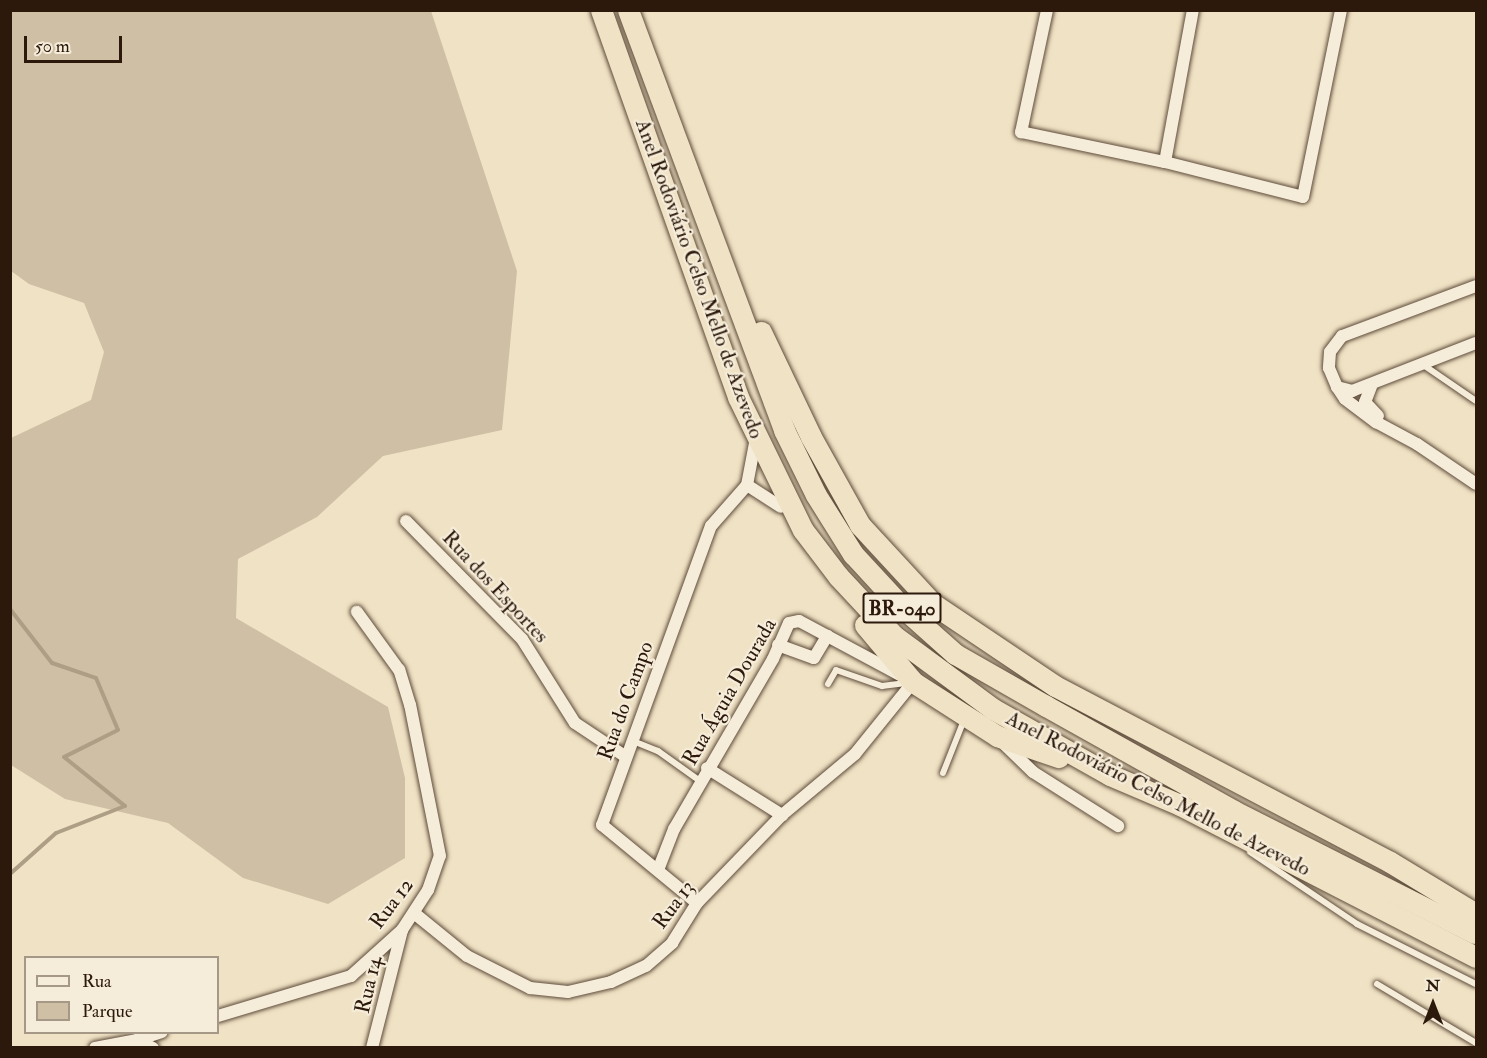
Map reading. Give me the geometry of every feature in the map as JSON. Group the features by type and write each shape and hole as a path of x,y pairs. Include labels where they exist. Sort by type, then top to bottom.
{"highway":[{"name":"Anel Rodoviário Celso Mello de Azevedo","path":"601,10 738,397 756,438 803,530 838,576 894,636 993,709 1110,775 1180,805 1476,957"},
{"name":"Anel Rodoviário Celso Mello de Azevedo","path":"628,10 784,430 816,495 853,554 901,606 955,654 1234,811 1476,934"},
{"path":"700,201 722,233 762,334 811,437 860,525 933,603 1055,686 1390,862 1476,914"},
{"path":"772,470 781,507 801,549 914,682 997,736 1110,775"}],"street":[{"path":"1047,10 1021,132 1165,162 1303,197 1341,10"},
{"path":"1165,162 1193,10"},
{"path":"1476,286 1342,336 1330,352 1329,368 1337,387 1353,406 1476,484"},
{"path":"1337,387 1352,391 1476,343"},
{"path":"1372,384 1365,394 1367,407 1399,434"},
{"path":"756,438 747,485 781,507"},
{"name":"Rua do Campo","path":"697,903 602,825 711,526 747,485"},
{"name":"Rua dos Esportes","path":"406,521 522,639 575,723 626,757"},
{"name":"Rua 12","path":"219,1016 351,976 402,930 428,890 440,856 410,705 399,670 357,612"},
{"name":"Rua Águia Dourada","path":"658,870 700,781 789,623 799,621 914,682"},
{"path":"778,645 814,658 827,636"},
{"name":"Rua 13","path":"414,913 467,956 530,988 568,992 611,982 646,966 672,943 697,903 782,815 855,754 914,682"},
{"path":"997,736 1033,772 1118,826"},
{"path":"708,768 782,815"},
{"name":"Rua 14","path":"372,1047 402,930"},
{"path":"95,1047 137,1040 156,1034"},
{"path":"137,1040 153,1047"}],"lane":[{"path":"1421,364 1476,401"},
{"path":"828,684 836,670 882,686 914,682"},
{"path":"943,773 966,716"},
{"path":"632,741 658,751 700,781"},
{"path":"1180,805 1358,924 1476,984"},
{"path":"1377,984 1476,1043"}],"green space":[{"path":"11,10 431,11 517,271 502,430 383,456 317,517 238,559 236,618 388,707 405,778 405,858 328,904 243,878 168,823 65,799 11,765 11,438 91,400 104,352 84,303 29,284 11,271"}],"waterway":[{"path":"10,609 52,663 96,678 118,730 64,757 125,806 56,833 10,874"}]}
